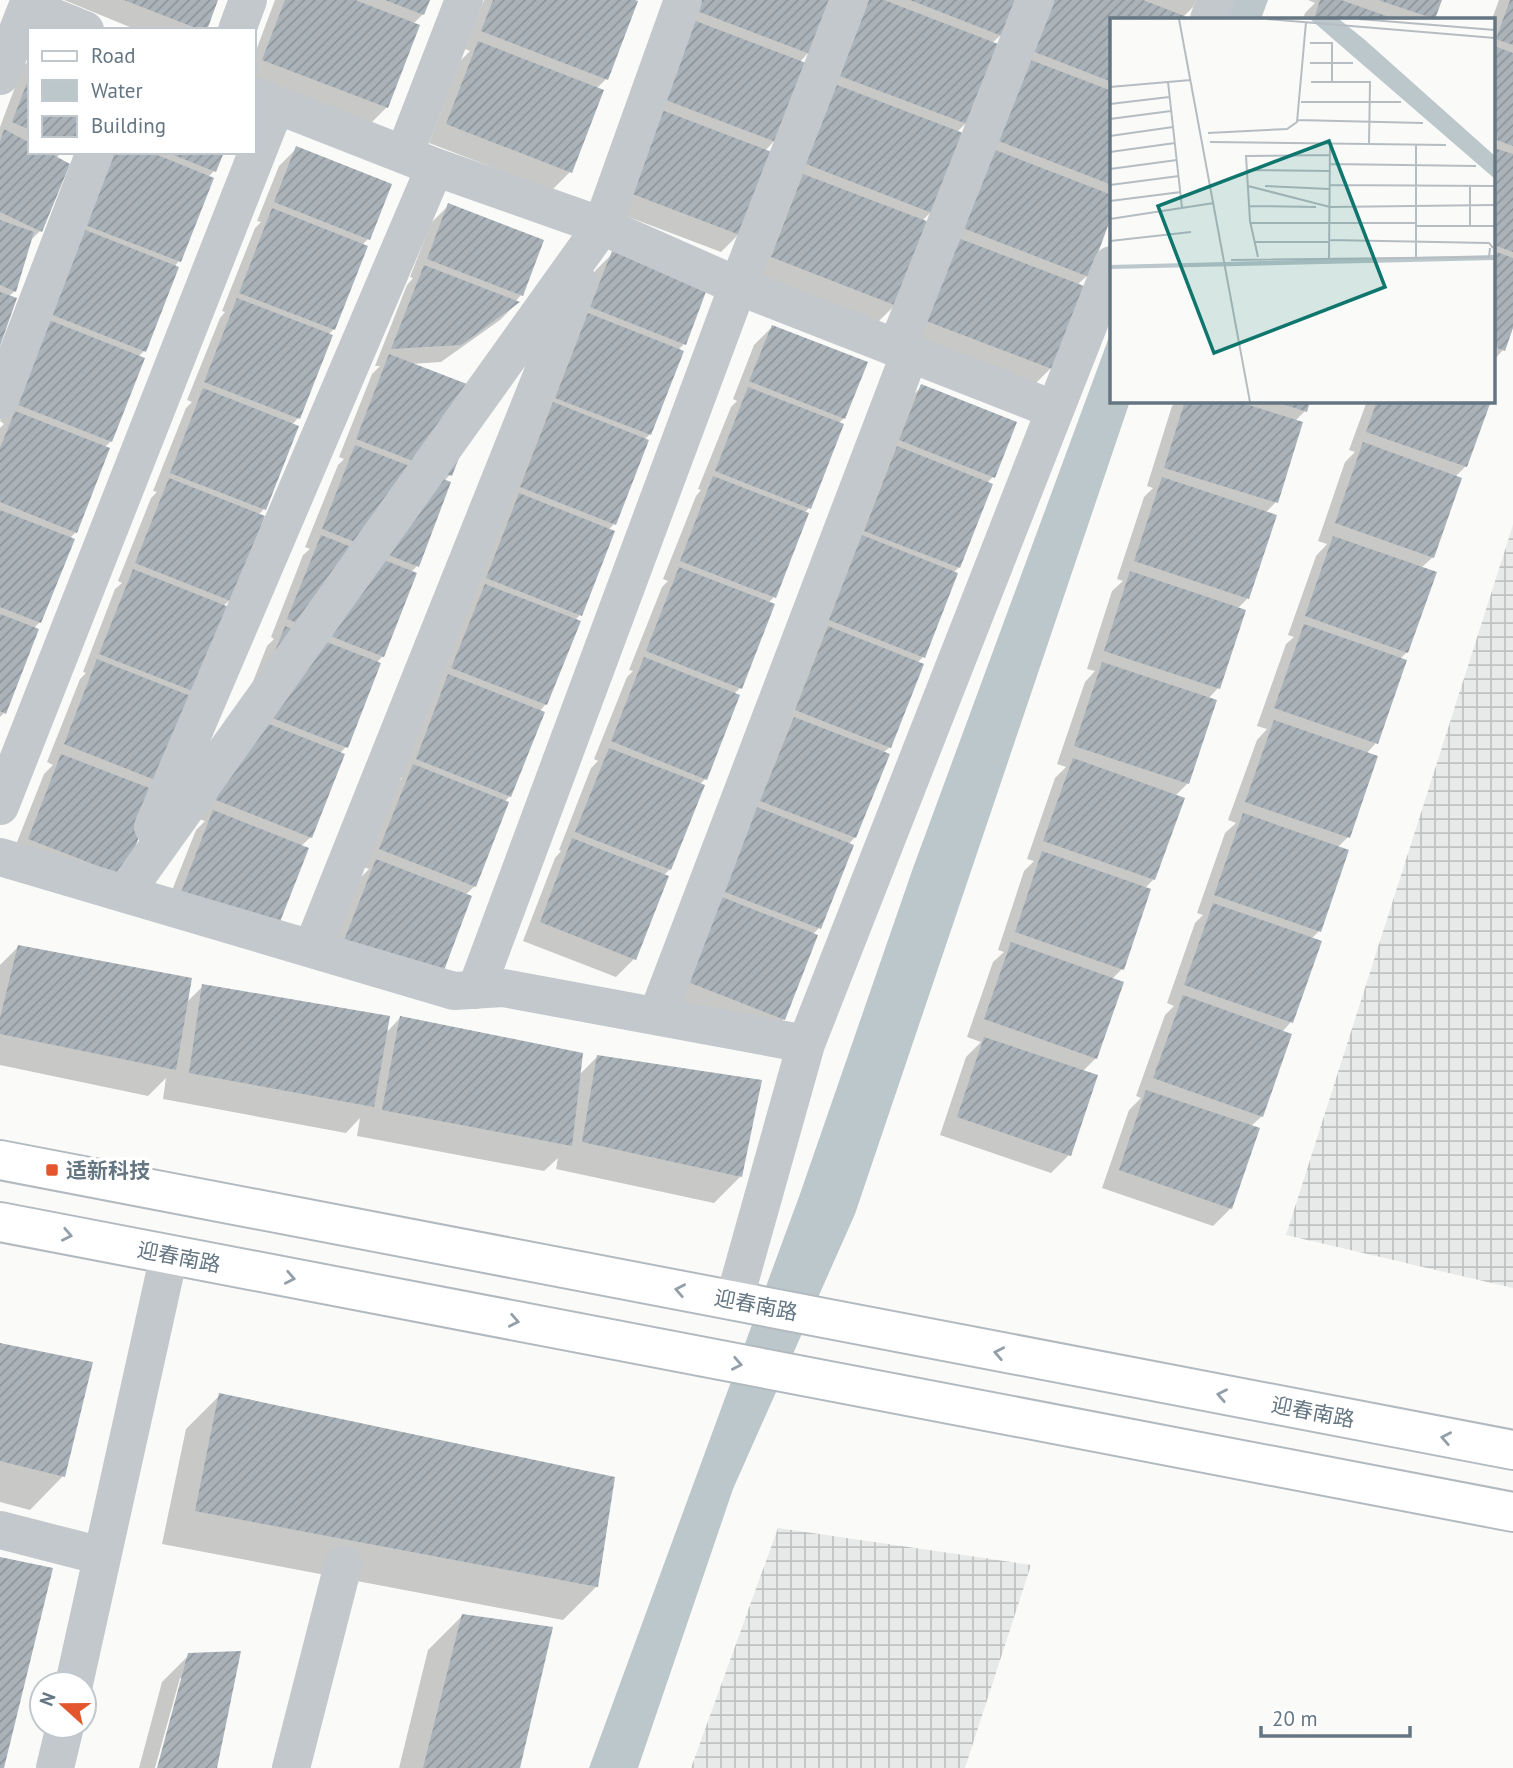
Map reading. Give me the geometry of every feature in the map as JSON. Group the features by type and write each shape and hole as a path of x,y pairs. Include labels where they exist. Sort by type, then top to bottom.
{"main road":[{"name":"迎春南路","path":"0,1160 1513,1450"},
{"name":"迎春南路","path":"0,1222 1513,1512"}],"street":[{"path":"237,28 248,0"},
{"path":"125,893 420,161 464,0"},
{"path":"312,949 603,226 683,0"},
{"path":"476,990 738,286 849,0"},
{"path":"656,1016 1035,0"},
{"path":"1209,18 1216,0"},
{"path":"0,76 29,4 81,28"},
{"path":"256,124 265,100 420,161 603,226 738,286 1055,410"},
{"path":"0,400 94,154"},
{"path":"0,806 245,154"},
{"path":"125,893 603,226"},
{"path":"734,1301 806,1044 1110,270"},
{"path":"0,857 454,991 503,988 806,1044"},
{"path":"77,1670 169,1255"},
{"path":"0,1531 102,1556"},
{"path":"290,1768 343,1565"},
{"path":"55,1768 62,1740"}],"shaded area":[{"path":"1513,525 1513,1288 1286,1235"},
{"path":"778,1528 1031,1565 965,1768 691,1768"}],"water":[{"path":"1234,0 1268,0 1261,18 1227,18"},
{"path":"1110,334 1110,402 1130,402 855,1214 733,1489 638,1768 589,1768 800,1194 913,868"}],"building":[{"path":"124,0 218,0 208,28 196,28"},
{"path":"285,0 355,0 420,25 388,108 262,60"},
{"path":"385,0 430,0 424,15"},
{"path":"493,0 638,1 608,80 481,31"},
{"path":"686,0 831,0 810,54 684,6"},
{"path":"869,0 884,0 998,44 967,124 840,76"},
{"path":"910,0 1016,0 1002,36"},
{"path":"1051,0 1143,0 1189,18 1110,18 1110,81 1032,51"},
{"path":"1320,0 1341,0 1392,18 1314,18"},
{"path":"1378,0 1442,0 1435,18"},
{"path":"1510,0 1513,0 1513,45 1496,39"},
{"path":"680,15 806,63 776,142 650,94"},
{"path":"478,41 604,90 572,173 446,124"},
{"path":"1496,47 1513,53 1513,146 1496,140"},
{"path":"1028,59 1110,90 1110,184 996,140"},
{"path":"28,80 28,129 12,122"},
{"path":"837,85 963,133 932,213 806,164"},
{"path":"646,104 772,152 740,235 614,187"},
{"path":"4,129 28,142 28,154 52,154 70,164 42,232 0,212 0,142"},
{"path":"296,146 392,184 370,240 274,202"},
{"path":"993,149 1110,194 1110,220 1089,277 963,228"},
{"path":"1496,149 1513,154 1513,252 1496,246"},
{"path":"113,154 155,154 214,178 181,262 85,225"},
{"path":"171,154 223,154 216,172"},
{"path":"803,174 929,222 897,306 771,257"},
{"path":"448,203 544,240 523,296 427,259"},
{"path":"272,208 368,246 335,330 239,293"},
{"path":"0,220 34,232 16,292 0,285"},
{"path":"83,229 179,267 146,352 50,314"},
{"path":"958,238 1084,286 1052,369 926,321"},
{"path":"612,251 707,289 686,345 590,307"},
{"path":"1496,252 1513,258 1513,328 1505,351 1496,348"},
{"path":"424,265 520,302 461,345 391,349"},
{"path":"0,292 17,298 0,346"},
{"path":"237,298 333,335 300,419 204,382"},
{"path":"588,313 684,351 651,435 555,398"},
{"path":"49,320 145,358 112,442 16,404"},
{"path":"772,325 868,362 845,419 749,381"},
{"path":"389,354 485,391 452,476 356,439"},
{"path":"921,384 1017,422 995,478 899,440"},
{"path":"748,387 844,424 811,509 715,471"},
{"path":"203,388 299,426 266,510 170,473"},
{"path":"553,402 649,440 616,525 520,487"},
{"path":"1185,402 1239,402 1303,422 1278,503 1164,468"},
{"path":"1276,402 1310,402 1307,412"},
{"path":"1377,402 1491,402 1467,467 1366,432"},
{"path":"15,411 110,448 77,533 0,502 0,448"},
{"path":"1363,442 1462,478 1434,558 1335,523"},
{"path":"355,445 451,482 419,567 322,529"},
{"path":"897,446 993,484 960,568 864,531"},
{"path":"713,476 809,513 776,598 680,561"},
{"path":"1162,477 1277,515 1249,599 1134,561"},
{"path":"169,478 265,516 231,601 135,563"},
{"path":"519,493 615,531 582,616 486,578"},
{"path":"0,510 75,539 41,623 0,607"},
{"path":"321,535 417,573 384,657 287,619"},
{"path":"862,535 958,573 925,658 829,620"},
{"path":"1333,536 1437,572 1408,653 1305,616"},
{"path":"679,567 775,604 742,689 646,651"},
{"path":"133,569 229,607 195,692 99,654"},
{"path":"1130,571 1246,610 1220,689 1104,651"},
{"path":"485,584 581,621 547,705 451,668"},
{"path":"0,614 39,629 6,714 0,711"},
{"path":"1304,624 1407,660 1378,744 1274,708"},
{"path":"285,626 381,663 348,748 252,710"},
{"path":"828,626 924,664 891,748 795,710"},
{"path":"644,657 740,695 707,780 611,741"},
{"path":"97,659 193,697 160,782 64,744"},
{"path":"1102,662 1217,700 1189,784 1074,746"},
{"path":"448,674 545,712 511,797 416,759"},
{"path":"249,716 345,754 312,838 216,800"},
{"path":"794,717 890,754 856,838 760,801"},
{"path":"1274,720 1378,756 1350,838 1245,802"},
{"path":"609,748 705,785 671,870 575,832"},
{"path":"61,754 157,791 124,876 28,839"},
{"path":"1073,758 1185,798 1155,880 1043,841"},
{"path":"413,764 509,802 476,887 379,849"},
{"path":"757,807 854,845 821,929 725,892"},
{"path":"213,810 309,848 276,932 180,895"},
{"path":"1243,813 1349,850 1321,932 1214,895"},
{"path":"572,838 669,876 636,960 540,922"},
{"path":"1042,851 1151,889 1124,970 1015,932"},
{"path":"376,859 472,896 440,981 343,943"},
{"path":"722,897 818,935 785,1020 688,982"},
{"path":"1213,903 1322,941 1293,1023 1184,985"},
{"path":"1011,942 1124,982 1097,1059 984,1019"},
{"path":"18,945 192,978 176,1070 0,1034 0,1018"},
{"path":"202,984 390,1016 374,1107 189,1073"},
{"path":"1183,995 1292,1034 1263,1117 1153,1078"},
{"path":"400,1016 583,1053 572,1146 382,1110"},
{"path":"984,1037 1098,1075 1071,1156 957,1117"},
{"path":"597,1055 762,1080 742,1177 582,1142"},
{"path":"1146,1090 1260,1128 1232,1209 1119,1170"},
{"path":"0,1343 93,1362 65,1477 0,1461"},
{"path":"219,1393 615,1477 598,1587 195,1511"},
{"path":"0,1557 53,1568 4,1768 0,1768"},
{"path":"462,1614 553,1627 520,1768 423,1768"},
{"path":"241,1651 217,1768 157,1768 188,1653"}],"place":[{"name":"适新科技","path":"52,1170"}]}
